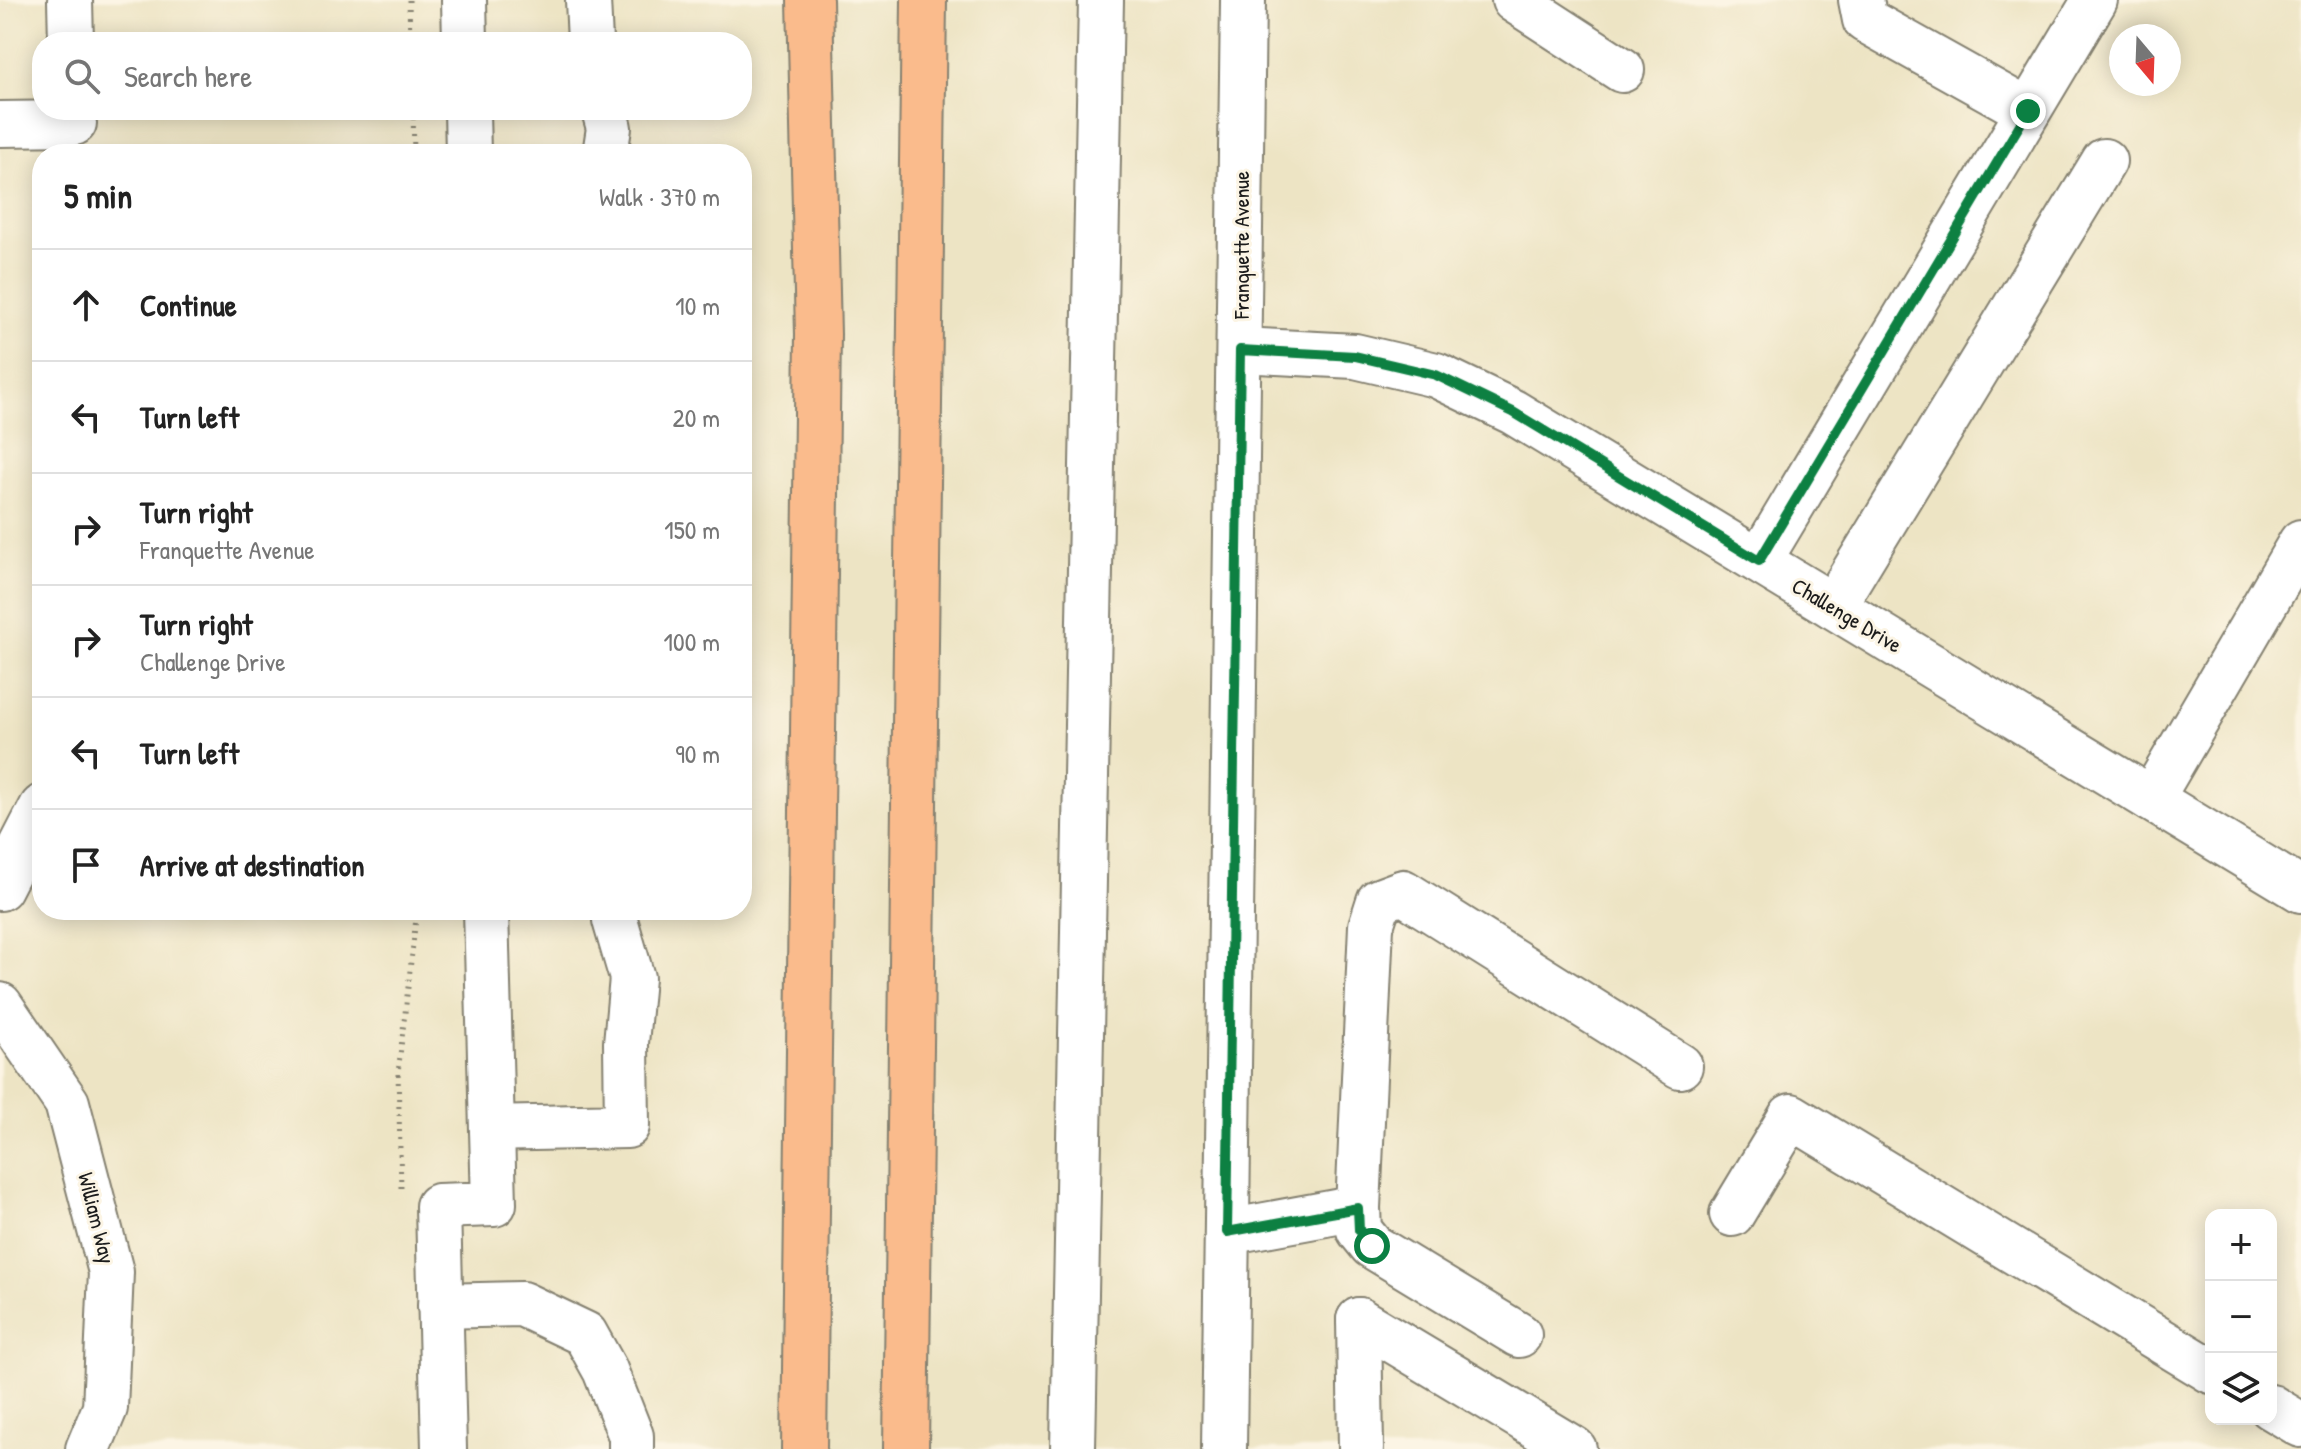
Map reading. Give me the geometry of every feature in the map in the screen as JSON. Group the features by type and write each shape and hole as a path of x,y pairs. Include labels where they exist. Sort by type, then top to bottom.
{"highway":[{"path":"804,1449 818,334 810,0"},
{"path":"906,1449 924,0"}],"street":[{"path":"70,0 71,32"},
{"path":"464,0 465,32"},
{"path":"588,0 590,32"},
{"path":"1073,1449 1101,0"},
{"name":"Franquette Avenue","path":"1224,1449 1243,0"},
{"path":"1514,0 1622,70"},
{"path":"1861,0 1865,20 2028,111"},
{"path":"1759,561 2095,0"},
{"path":"467,120 468,144"},
{"path":"607,120 607,144"},
{"path":"0,124 74,129"},
{"path":"1833,606 2104,161"},
{"name":"Challenge Drive","path":"1240,350 1355,356 1436,375 1513,412 2301,890"},
{"path":"2151,799 2301,542"},
{"path":"0,888 32,826"},
{"path":"1519,1335 1372,1246 1359,1230 1371,926 1379,901 1403,892 1680,1066"},
{"path":"444,1449 438,1206 494,1204 486,920"},
{"path":"492,1129 627,1126 626,1043 632,978 615,920"},
{"name":"William Way","path":"0,1005 67,1103 111,1272 105,1408 88,1449"},
{"path":"1732,1214 1791,1116 2205,1367"},
{"path":"1227,1232 1358,1208"},
{"path":"440,1306 522,1304 585,1334 605,1370 631,1436 631,1449"},
{"path":"1361,1449 1359,1320 1574,1449"},
{"path":"2277,1411 2301,1425"}],"path":[{"path":"409,0 410,32"},
{"path":"413,120 414,144"}],"route":[{"path":"1372,1246 1359,1230 1358,1208 1227,1232 1240,350 1355,356 1436,375 1513,412 1759,561 2028,111"}]}
